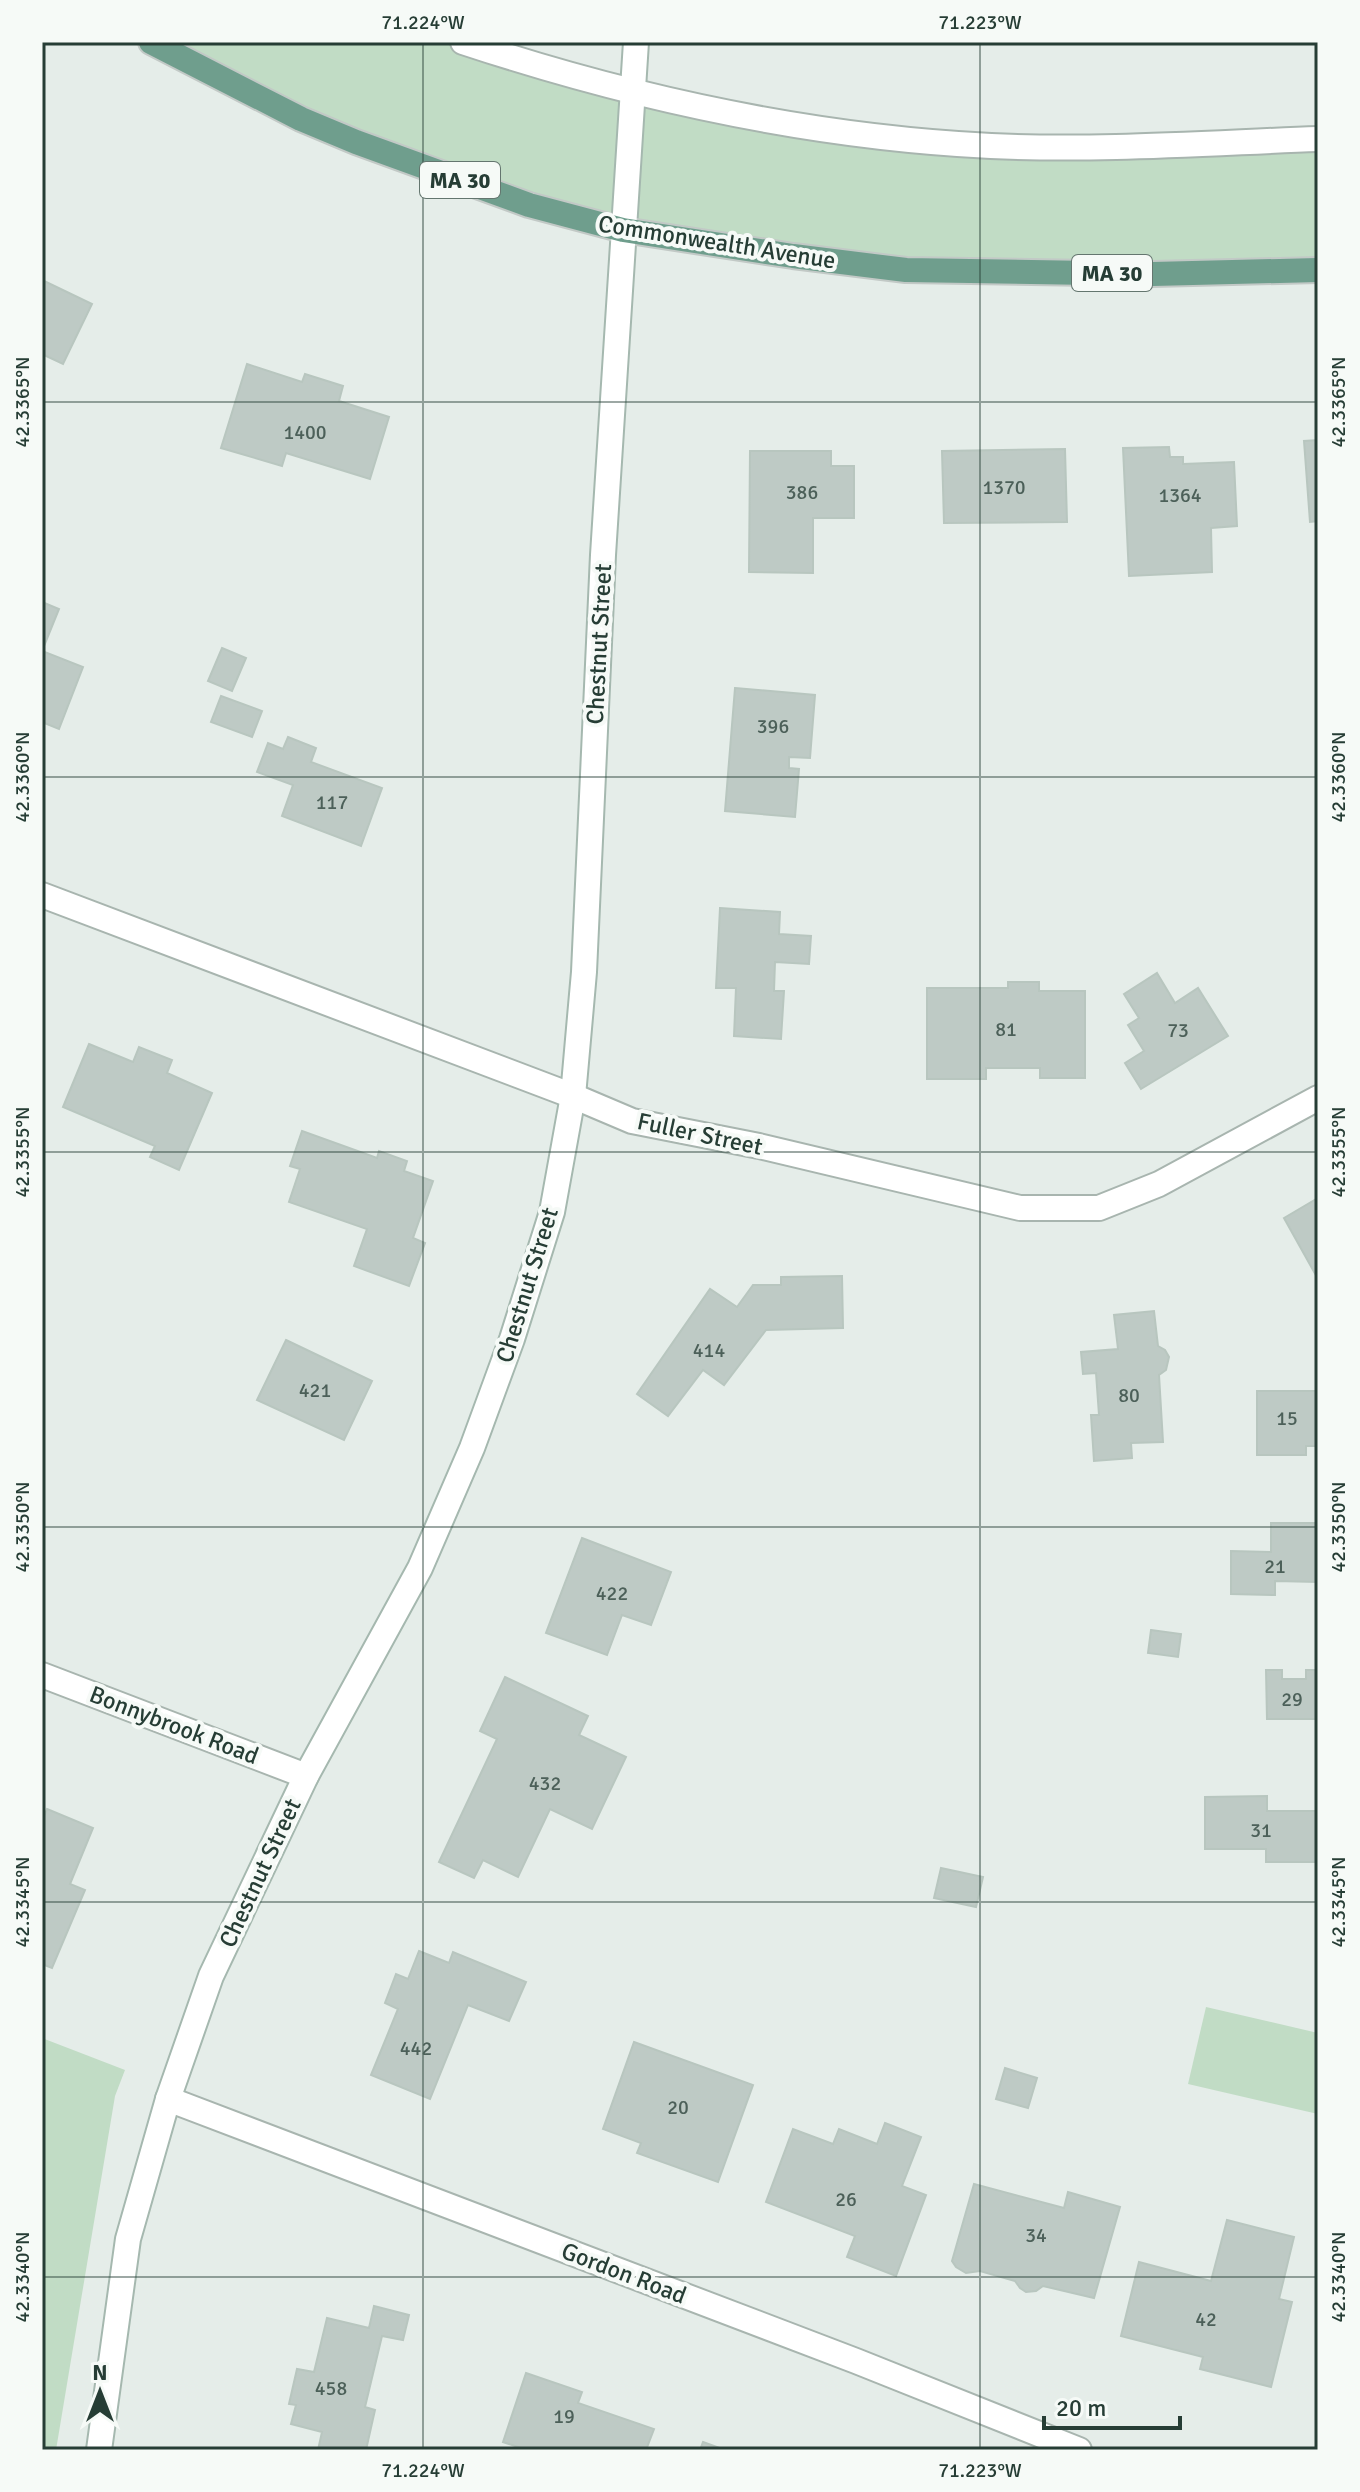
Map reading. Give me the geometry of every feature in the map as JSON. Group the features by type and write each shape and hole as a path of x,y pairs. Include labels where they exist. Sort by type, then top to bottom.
{"main road":[{"name":"Commonwealth Avenue","path":"151,42 301,119 356,142 529,205 623,230 906,270 1153,274 1318,270"}],"street":[{"path":"463,42 537,67 633,92 720,113 813,130 994,146 1318,139"},
{"name":"Chestnut Street","path":"99,2450 128,2239 168,2099 211,1976 306,1776 420,1568 472,1448 512,1339 552,1212 573,1096 584,972 603,555 636,42"},
{"name":"Fuller Street","path":"42,895 632,1121 759,1146 1020,1208 1099,1208 1159,1184 1318,1098"},
{"name":"Bonnybrook Road","path":"42,1675 306,1776"},
{"name":"Gordon Road","path":"168,2099 856,2361 1079,2450"}],"green space":[{"path":"151,42 463,42 537,67 905,140 1318,139 1318,270 906,270 529,205"},
{"path":"1206,2007 1318,2033 1318,2114 1188,2084"},
{"path":"42,2038 125,2070 115,2096 56,2450 42,2450"}],"building":[{"path":"42,280 92,304 63,364 42,354"},
{"path":"247,364 302,382 305,374 343,386 339,401 389,417 370,479 286,453 282,466 221,448"},
{"path":"1318,440 1318,521 1310,522 1304,441"},
{"path":"1169,447 1170,457 1183,457 1183,464 1234,462 1237,526 1211,528 1212,572 1129,576 1123,448"},
{"path":"1065,449 1067,522 944,523 942,451"},
{"path":"750,451 831,451 831,466 854,466 854,518 813,518 813,573 749,572"},
{"path":"42,602 59,609 42,651"},
{"path":"222,648 246,658 232,691 208,681"},
{"path":"42,651 83,667 59,729 42,722"},
{"path":"735,688 815,695 810,758 789,757 789,768 799,769 795,817 725,811"},
{"path":"221,696 262,711 252,737 211,722"},
{"path":"288,737 316,748 311,762 382,788 361,846 282,816 293,785 257,772 268,743 283,749"},
{"path":"720,908 780,912 779,934 811,936 809,964 775,962 774,991 784,991 781,1039 734,1036 736,988 716,988"},
{"path":"1157,973 1175,1003 1198,988 1228,1036 1141,1089 1125,1063 1144,1051 1128,1025 1139,1018 1124,994"},
{"path":"1008,982 1039,982 1039,991 1085,991 1085,1078 1040,1078 1040,1068 986,1068 986,1079 927,1079 927,988 1008,988"},
{"path":"89,1044 133,1062 139,1047 172,1060 167,1073 212,1093 179,1170 150,1157 155,1146 63,1107"},
{"path":"302,1131 377,1158 379,1151 407,1161 404,1171 433,1181 413,1238 425,1243 409,1286 354,1266 367,1229 289,1202 300,1169 290,1166"},
{"path":"1318,1198 1318,1279 1284,1218"},
{"path":"842,1276 843,1328 766,1330 724,1385 703,1370 668,1416 637,1394 710,1289 737,1307 753,1285 781,1285 781,1277"},
{"path":"1154,1311 1158,1346 1169,1357 1166,1370 1159,1375 1163,1442 1131,1443 1132,1458 1094,1461 1091,1415 1099,1415 1096,1373 1083,1374 1081,1352 1118,1349 1114,1315"},
{"path":"286,1340 372,1381 344,1440 257,1400"},
{"path":"1257,1391 1318,1391 1318,1446 1306,1446 1306,1455 1257,1455"},
{"path":"1271,1523 1318,1523 1318,1582 1275,1581 1275,1595 1231,1594 1231,1551 1271,1552"},
{"path":"582,1538 671,1572 651,1625 622,1615 607,1655 546,1633"},
{"path":"1151,1630 1181,1634 1178,1657 1148,1653"},
{"path":"1266,1670 1282,1670 1282,1679 1306,1679 1306,1670 1318,1670 1318,1719 1267,1719"},
{"path":"505,1677 588,1716 579,1735 626,1757 592,1829 550,1809 518,1877 483,1860 474,1878 439,1862 497,1739 480,1731"},
{"path":"1267,1796 1267,1811 1318,1811 1318,1862 1266,1862 1266,1849 1205,1849 1205,1797"},
{"path":"47,1809 93,1828 70,1884 85,1890 52,1968 42,1964 42,1821"},
{"path":"941,1868 983,1877 976,1907 934,1898"},
{"path":"419,1951 449,1963 453,1952 526,1982 509,2021 468,2005 430,2099 371,2075 398,2009 385,2003 396,1974 408,1979"},
{"path":"634,2042 753,2085 718,2182 637,2153 641,2143 603,2129"},
{"path":"1005,2068 1037,2078 1028,2108 996,2099"},
{"path":"885,2123 921,2137 902,2186 926,2195 896,2276 847,2257 855,2236 766,2202 793,2129 833,2144 839,2129 877,2144"},
{"path":"974,2184 1064,2208 1068,2192 1120,2207 1094,2298 1043,2286 1026,2292 1015,2281 980,2271 966,2273 956,2267 952,2261"},
{"path":"1227,2220 1294,2237 1279,2299 1292,2302 1271,2387 1200,2369 1203,2357 1121,2336 1139,2262 1211,2281"},
{"path":"374,2306 409,2315 403,2340 382,2336 365,2407 375,2410 366,2450 318,2450 322,2432 291,2424 296,2405 289,2404 297,2369 314,2372 327,2318 369,2328"},
{"path":"526,2373 582,2392 578,2403 654,2429 646,2450 527,2450 503,2442"},
{"path":"703,2442 725,2450 700,2450"}]}
